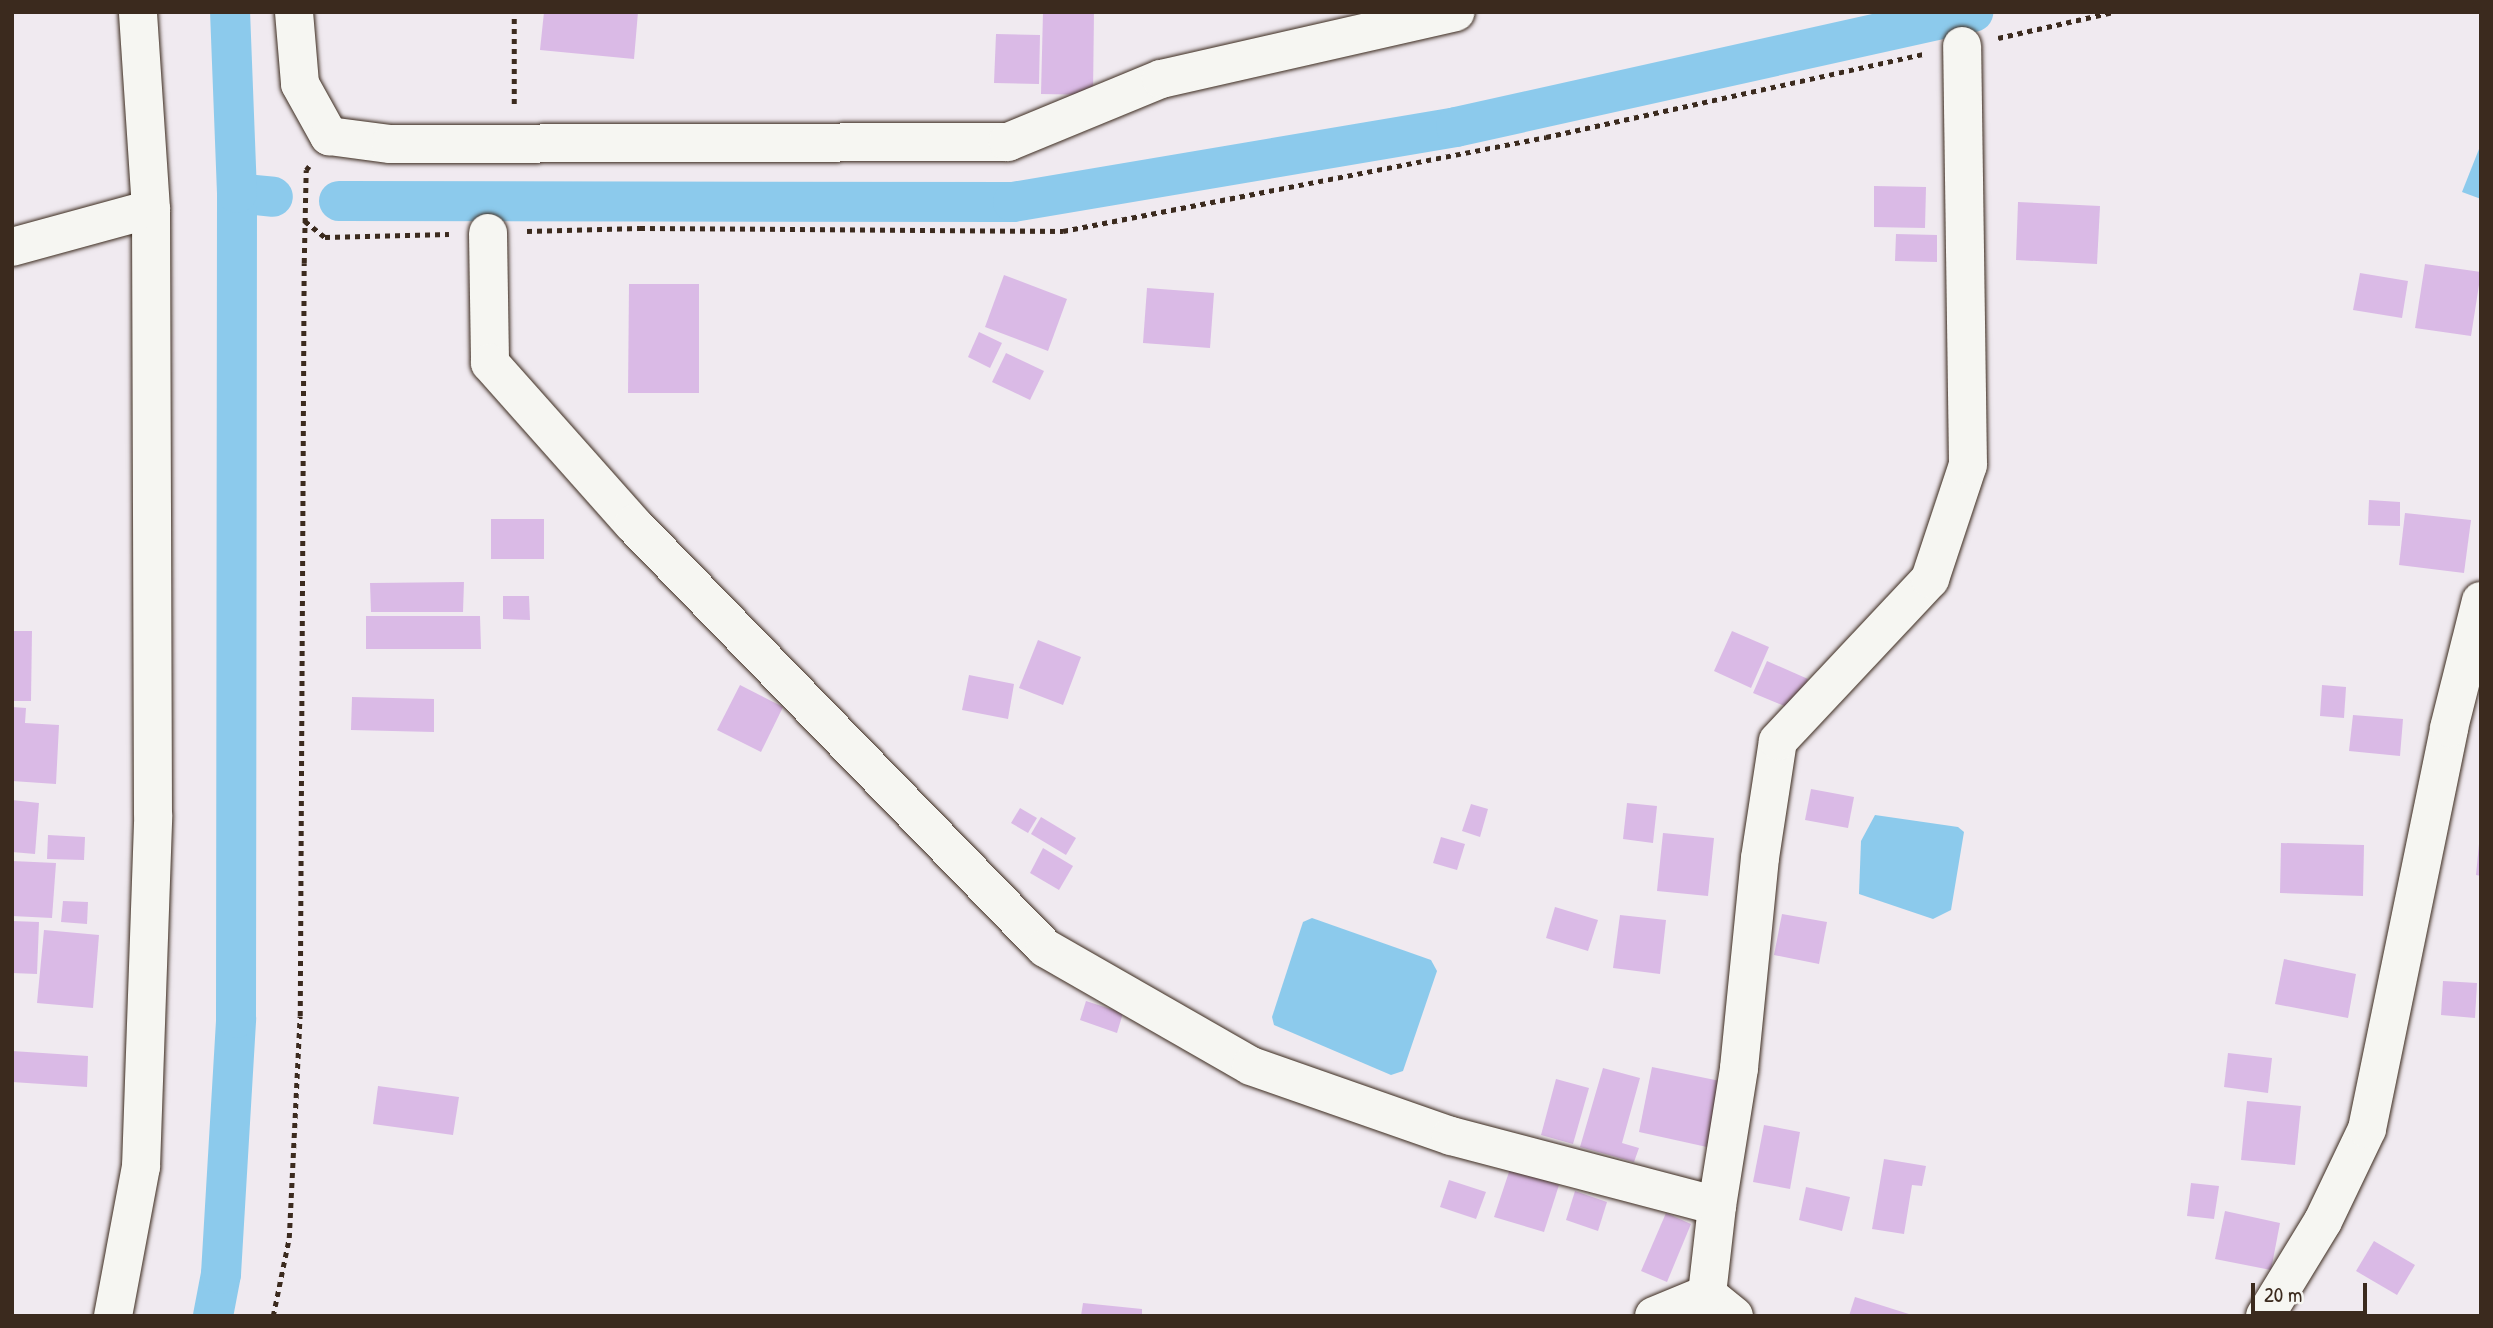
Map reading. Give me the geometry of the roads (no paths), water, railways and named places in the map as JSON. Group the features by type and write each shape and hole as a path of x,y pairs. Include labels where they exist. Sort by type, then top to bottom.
{"street":[{"path":"113,1316 141,1153 153,814 151,209 138,12"},
{"path":"294,12 300,84 329,136 390,144 513,144 1008,142 1161,79 1455,12"},
{"path":"1654,1316 1721,1305 1717,1206 1739,1068 1760,858 1778,741 1930,579 1968,465 1962,46"},
{"path":"12,247 151,209"},
{"path":"488,233 490,363 633,524 1045,948 1251,1066 1451,1136 1717,1206"},
{"path":"2265,1316 2323,1221 2367,1129 2449,728 2481,601"}],"water":[{"path":"2481,144 2481,199 2462,192"},
{"path":"1875,815 1958,827 1964,832 1951,910 1933,919 1859,894 1861,841"},
{"path":"1312,918 1431,960 1437,971 1403,1071 1391,1075 1274,1025 1272,1017 1303,922"}],"waterway":[{"path":"213,1316 221,1274 236,1018 237,193 230,12"},
{"path":"339,201 1013,202 1456,127 1973,12"},
{"path":"237,193 273,197"}]}
